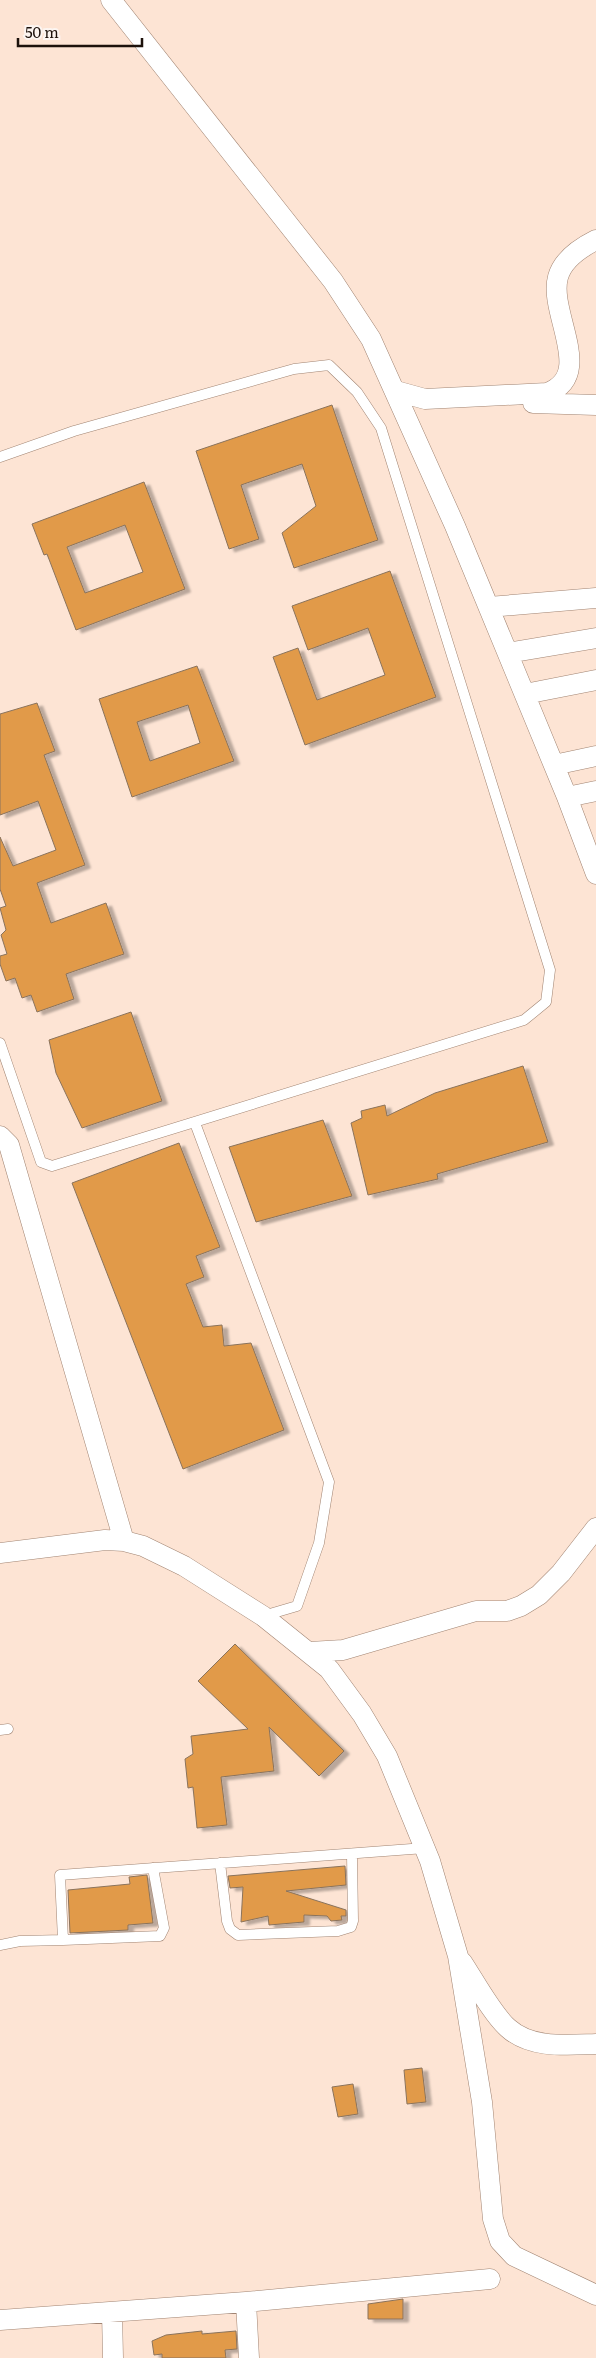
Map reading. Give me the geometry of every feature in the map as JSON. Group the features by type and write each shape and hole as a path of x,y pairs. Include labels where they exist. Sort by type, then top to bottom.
{"street":[{"path":"111,0 333,281 371,339 400,399 489,607 567,797 590,836 596,874"},
{"path":"574,404 570,376 572,367 570,348 558,290 558,277 580,248 596,240"},
{"path":"400,399 547,393 558,390 570,376"},
{"path":"400,399 596,405"},
{"path":"489,607 596,598"},
{"path":"508,653 596,638"},
{"path":"525,694 596,680"},
{"path":"554,765 596,756"},
{"path":"567,797 596,791"},
{"path":"0,1136 9,1145 124,1541"},
{"path":"310,1652 343,1650 476,1611 507,1610 521,1606 539,1595 561,1573 596,1528"},
{"path":"0,1553 105,1540 124,1541 143,1546 184,1566 263,1616 329,1669 362,1714 387,1756 425,1848 458,1956 482,2102 490,2200 496,2234 504,2247 514,2256 596,2295"},
{"path":"458,1956 507,2028 522,2037 544,2044 596,2044"},
{"path":"0,2320 246,2302 490,2279"},
{"path":"246,2302 249,2358"},
{"path":"112,2312 113,2358"}],"lane":[{"path":"0,457 74,431 294,369 329,365 356,392 382,428 550,970 546,1002 524,1020 52,1166 41,1162 0,1043"},
{"path":"195,1123 329,1482 319,1544 296,1606 263,1616"},
{"path":"63,1940 60,1875 425,1848"},
{"path":"220,1863 227,1921 230,1930 238,1935 330,1932 345,1930 350,1927 353,1921 352,1854"},
{"path":"0,1945 20,1941 160,1936 164,1928 153,1868"}],"building":[{"path":"332,405 378,540 294,568 282,533 316,506 302,464 241,485 259,539 229,549 196,451"},
{"path":"144,482 185,589 76,630 47,554 44,555 32,524","holes":["125,525 143,572 85,593 67,547"]},
{"path":"390,571 436,697 305,745 273,657 298,648 317,700 385,675 368,628 308,650 292,606"},
{"path":"197,666 234,761 132,797 99,699","holes":["188,705 200,743 150,761 137,722"]},
{"path":"37,703 55,751 44,755 85,865 37,883 51,923 106,903 124,954 66,974 74,999 37,1012 31,995 22,998 15,978 6,981 0,964 0,956 7,954 1,935 6,930 0,908 6,906 0,889 0,837 13,866 56,850 38,801 0,815 0,714"},
{"path":"131,1012 162,1101 82,1128 56,1073 49,1040"},
{"path":"523,1066 548,1142 437,1174 438,1179 368,1195 351,1123 362,1118 361,1111 385,1105 387,1116 435,1093"},
{"path":"323,1120 352,1196 256,1222 229,1147"},
{"path":"179,1143 220,1247 196,1256 204,1277 186,1284 203,1327 222,1325 224,1346 251,1343 284,1430 183,1469 72,1183"},
{"path":"235,1644 344,1751 319,1776 269,1727 274,1771 221,1777 227,1825 197,1828 193,1787 188,1788 185,1759 193,1754 191,1736 248,1729 198,1681"},
{"path":"345,1866 346,1885 286,1891 346,1910 346,1916 341,1916 342,1920 331,1921 327,1916 304,1915 304,1922 269,1925 268,1916 241,1922 243,1887 230,1888 228,1876"},
{"path":"147,1875 153,1923 128,1925 128,1930 70,1933 68,1890 130,1884 129,1877"},
{"path":"422,2068 426,2102 407,2104 404,2070"},
{"path":"353,2084 358,2114 338,2117 332,2087"},
{"path":"403,2299 403,2319 368,2319 368,2304"},
{"path":"202,2331 202,2334 236,2331 237,2349 225,2350 226,2358 162,2358 162,2354 154,2355 152,2341 166,2335"}]}
